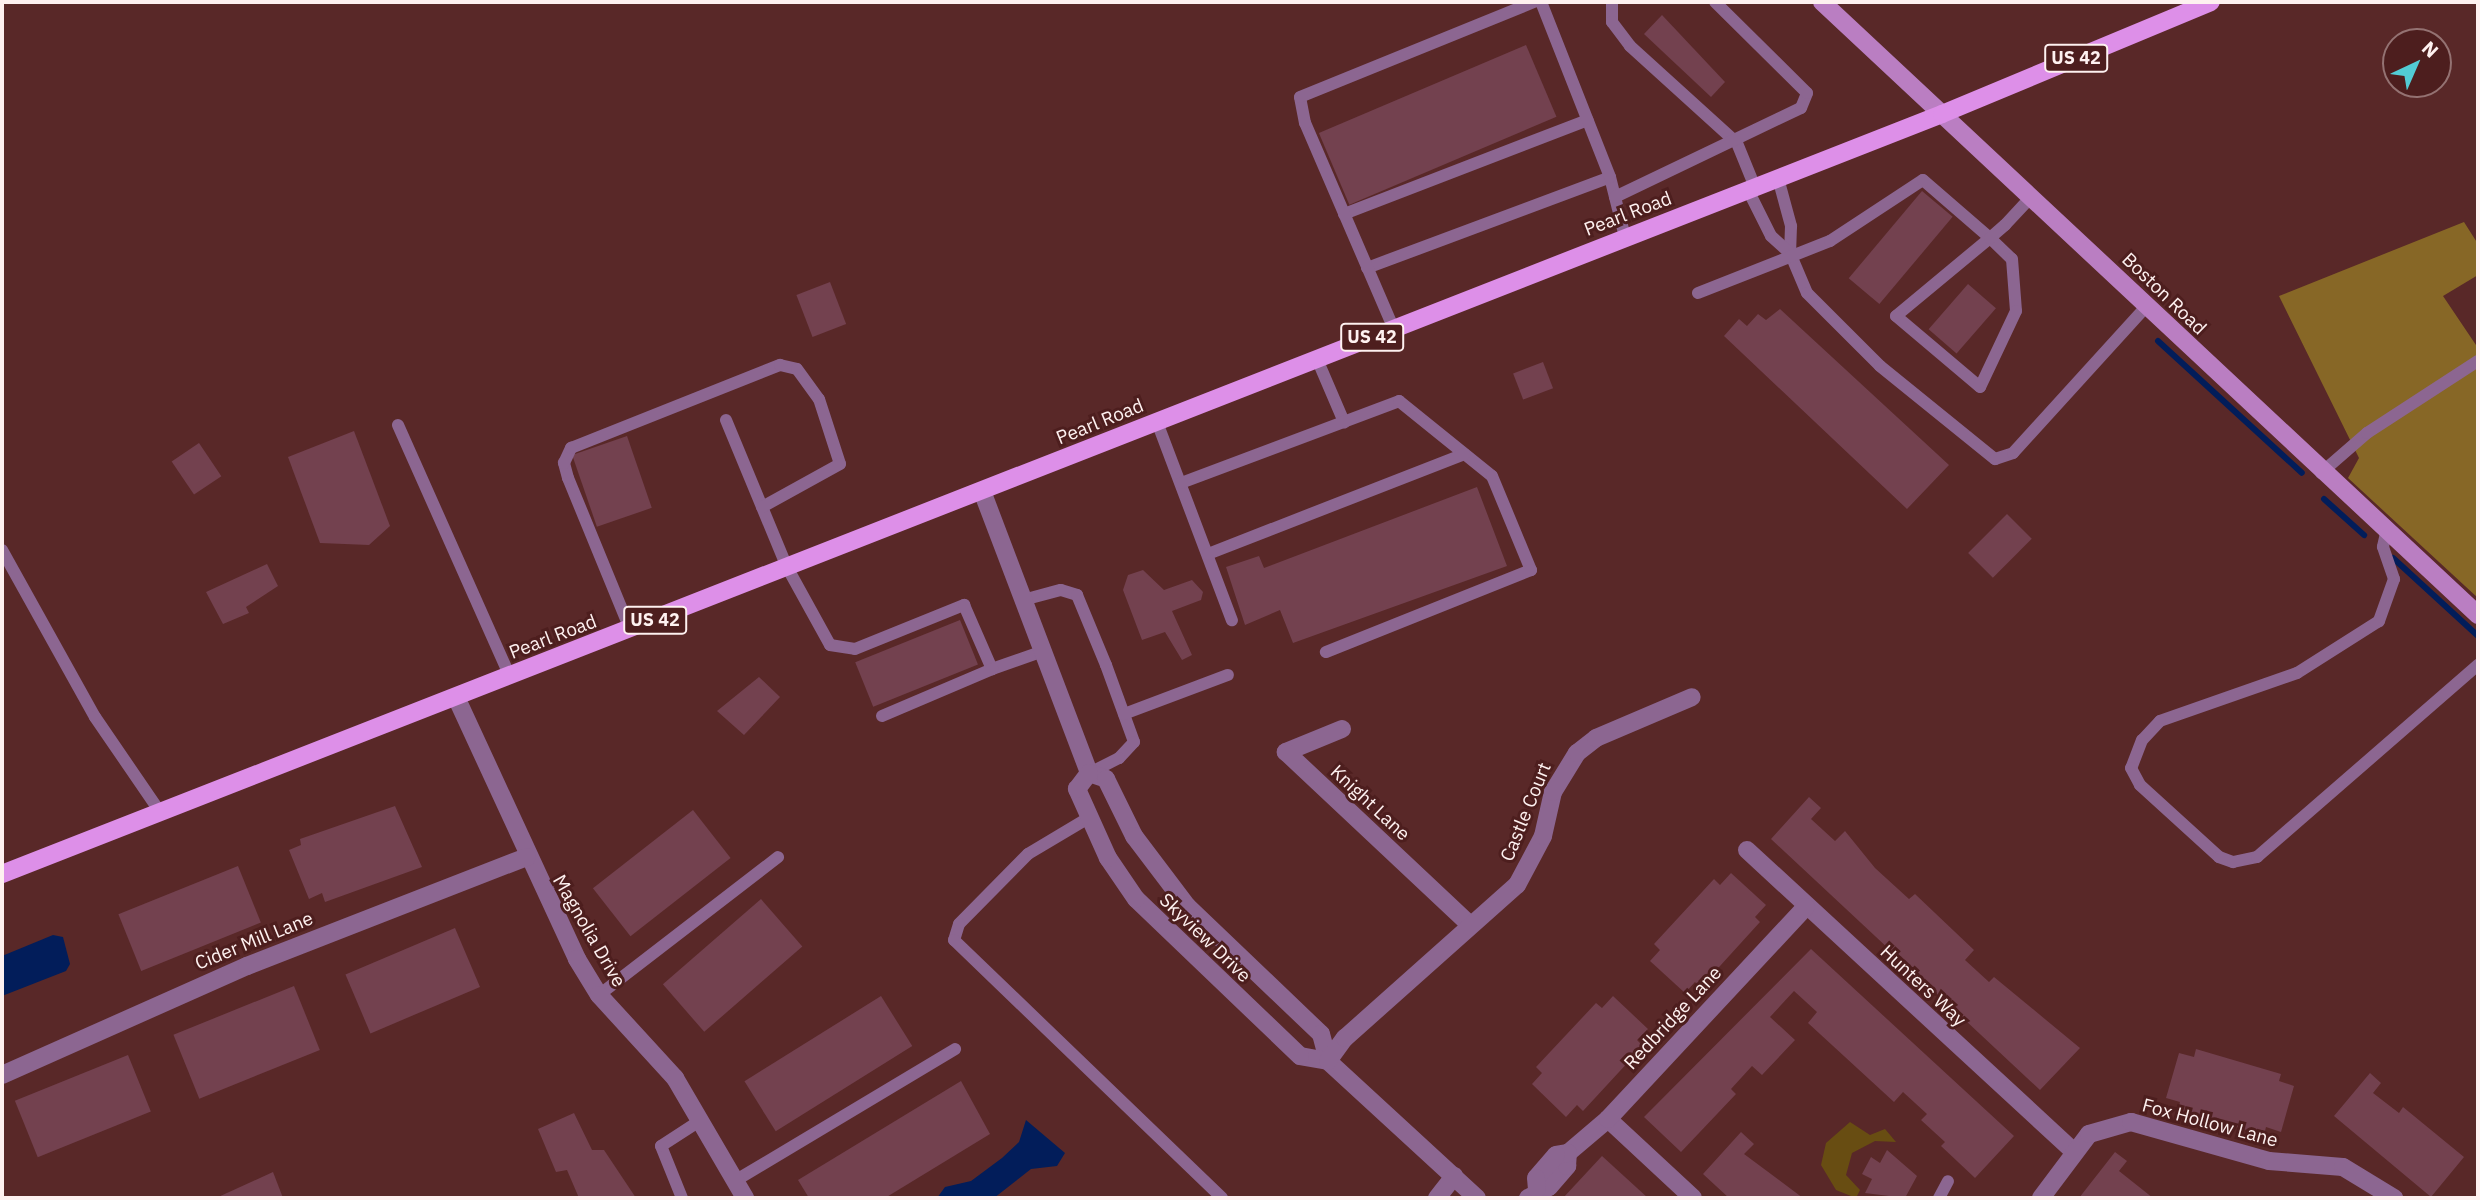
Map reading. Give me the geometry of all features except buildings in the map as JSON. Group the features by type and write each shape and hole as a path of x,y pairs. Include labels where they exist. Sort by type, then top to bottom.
{"main road":[{"name":"Pearl Road","path":"2,874 1779,178 2211,2"}],"street":[{"name":"Boston Road","path":"1822,2 2321,473 2478,615"},
{"name":"Skyview Drive","path":"982,491 1089,773 1106,779 1134,836 1187,906 1321,1034 1328,1061"},
{"name":"Magnolia Drive","path":"456,697 526,857 599,995 675,1078 738,1179 745,1198"},
{"name":"Castle Court","path":"1328,1061 1345,1038 1470,925 1530,866 1553,792 1577,753 1596,738 1692,697"},
{"name":"Knight Lane","path":"1342,729 1286,752 1470,925"},
{"name":"Skyview Drive","path":"1089,773 1077,789 1108,858 1161,928 1300,1056 1328,1061 1477,1198"},
{"name":"Hunters Way","path":"1747,850 2072,1150"},
{"name":"Cider Mill Lane","path":"2,1075 247,966 526,857"},
{"name":"Redbridge Lane","path":"1532,1194 1536,1178 1556,1155 1568,1153 1608,1119 1806,906"},
{"path":"1608,1119 1693,1198"},
{"name":"Fox Hollow Lane","path":"2042,1198 2072,1150 2109,1124 2131,1122 2269,1161 2343,1167 2394,1198"},
{"path":"1437,1198 1454,1176"}],"lane":[{"path":"1393,327 1344,214 1300,97 1534,2"},
{"path":"1541,2 1610,177 1625,237"},
{"path":"1613,2 1612,22 1630,46 1737,143 1751,188 1771,236 1790,253"},
{"path":"1615,197 1737,143 1801,108 1807,93 1715,2"},
{"path":"1344,214 1588,120"},
{"path":"1367,268 1610,177"},
{"path":"1779,178 1791,226 1790,253 1798,279 1824,312 1912,395 1995,459 2012,453 2147,307"},
{"path":"1698,293 1790,253 1830,241 1923,180 1990,238 2012,259 2016,311 1980,387 1896,316 1990,238 2031,197"},
{"path":"1317,359 1344,422"},
{"path":"2321,473 2367,433 2478,361"},
{"path":"631,629 568,478 564,463 571,448 780,365 797,369 819,399 840,464 762,506"},
{"path":"1181,483 1399,401 1492,476 1531,570 1326,652"},
{"path":"726,420 787,567 830,645 855,649 964,605 992,669"},
{"path":"1157,422 1232,620"},
{"path":"398,425 510,676"},
{"path":"1208,554 1464,454"},
{"path":"2386,529 2383,547 2394,579 2379,621 2297,673 2160,721 2141,740 2131,768 2140,785 2220,857 2233,862 2257,856 2478,665"},
{"path":"2,550 95,717 160,812"},
{"path":"1023,600 1061,590 1077,595 1124,714 1134,742 1119,758 1089,773"},
{"path":"882,716 992,669 1043,651"},
{"path":"1124,714 1228,675"},
{"path":"1090,817 1028,854 959,924 954,940 1222,1198"},
{"path":"599,995 778,857"},
{"path":"738,1179 955,1049"},
{"path":"682,1198 661,1146 701,1120"},
{"path":"1939,1198 1948,1181"}],"shaded area":[{"path":"2464,222 2478,244 2478,275 2443,296 2478,348 2478,598 2348,478 2359,458 2279,296"},
{"path":"1850,1122 1870,1135 1885,1129 1896,1142 1875,1141 1852,1153 1846,1175 1860,1190 1856,1198 1836,1190 1821,1165 1826,1143"}],"water":[{"path":"53,935 63,937 70,964 66,971 2,996 2,956"},
{"path":"1026,1120 1065,1153 1057,1166 1031,1169 994,1198 937,1198 945,1187 971,1181 1002,1158 1019,1142"}],"waterway":[{"path":"2158,341 2302,473"},
{"path":"2324,499 2364,535"},
{"path":"2393,558 2478,636"}]}
